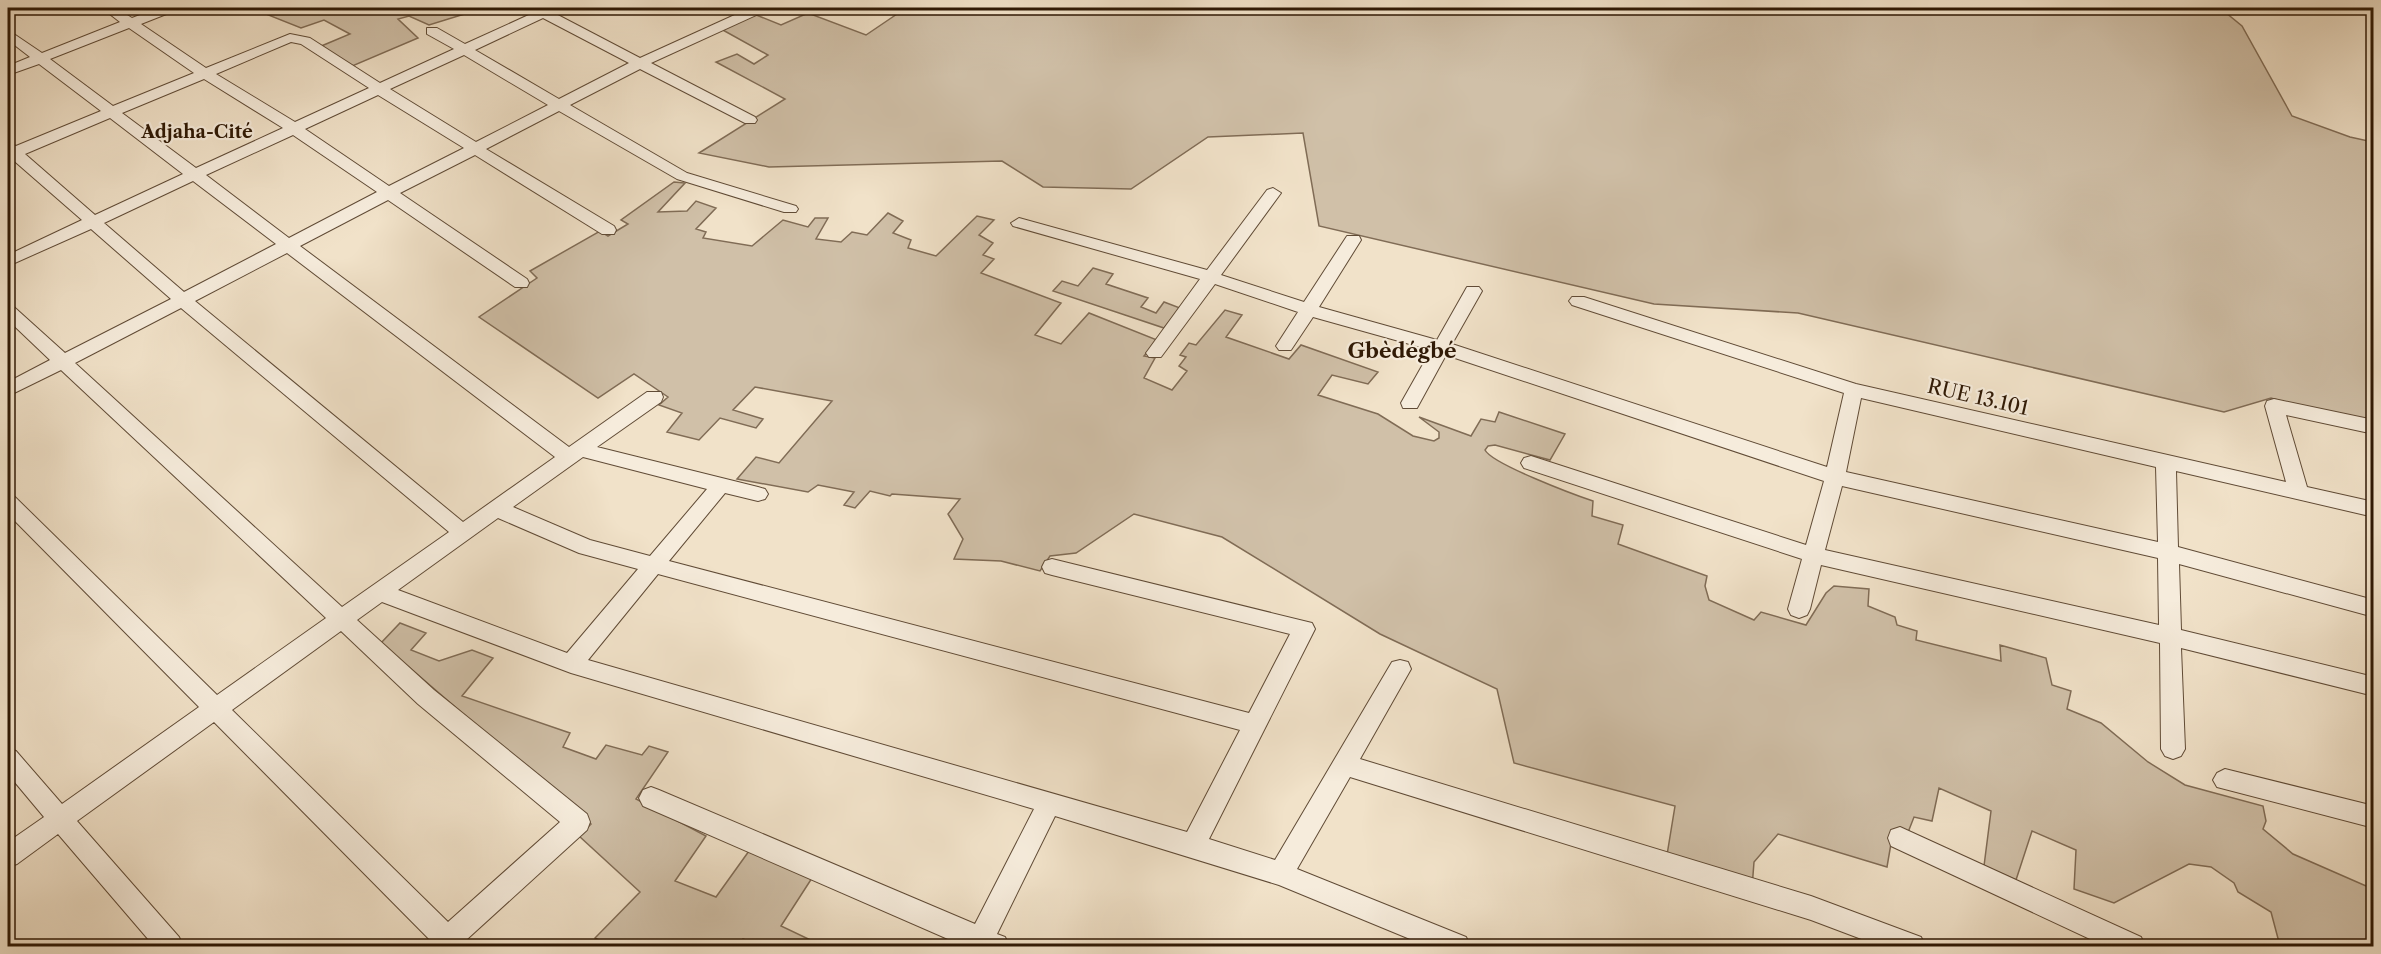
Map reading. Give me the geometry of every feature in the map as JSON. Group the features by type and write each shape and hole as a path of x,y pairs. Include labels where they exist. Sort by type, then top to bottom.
{"street":[{"path":"108,8 203,72 295,129 521,283"},
{"path":"8,71 169,8"},
{"path":"8,390 640,63 760,8"},
{"path":"8,261 295,129 544,9 640,63 750,120"},
{"path":"432,31 682,176 790,209"},
{"path":"8,34 288,245 576,454 758,494"},
{"path":"463,534 10,152 290,38 305,40 379,89 608,230"},
{"path":"1155,353 1273,193"},
{"path":"1019,223 1211,277 1308,310 1441,347 1835,477 2169,553 2373,609"},
{"path":"1285,346 1353,240"},
{"path":"1410,403 1473,291"},
{"name":"RUE 13.101","path":"1578,301 1854,390 2166,464 2373,510"},
{"path":"8,311 340,620 426,697 578,822 447,944 8,502"},
{"path":"1799,609 1835,477 1854,390"},
{"path":"8,856 654,398"},
{"path":"2299,493 2274,406 2373,427"},
{"path":"1531,463 1814,555 2170,636 2373,687"},
{"path":"2166,464 2173,749"},
{"path":"571,663 721,485"},
{"path":"497,509 586,547 1255,724"},
{"path":"1052,567 1304,629 1193,844"},
{"path":"380,592 571,663 1193,844 1281,874 1457,946"},
{"path":"1281,874 1400,669"},
{"path":"8,758 170,946"},
{"path":"1344,765 1811,908 1912,946"},
{"path":"2225,780 2373,817"},
{"path":"651,798 985,944 1050,802"},
{"path":"1900,838 2132,946"}],"shaded area":[{"path":"251,8 484,8 429,25 409,16 398,19 418,38 350,67 319,47 350,34 324,20 301,28"},
{"path":"895,8 2220,8 2242,26 2292,116 2350,137 2373,142 2373,428 2271,398 2224,412 1798,313 1654,304 1319,226 1303,133 1208,137 1131,189 1043,187 1002,161 769,167 699,153 785,99 716,62 737,54 754,64 768,55 721,29 754,14 781,25 808,13 866,35 897,14"},
{"path":"674,182 685,183 658,212 687,211 696,201 716,208 696,229 706,232 703,238 752,246 783,220 808,227 815,218 828,218 816,239 841,242 852,232 867,235 888,213 903,221 893,233 911,240 908,248 936,256 977,216 994,220 979,235 993,243 983,255 994,259 981,273 1061,303 1035,335 1061,344 1089,313 1157,340 1144,356 1155,358 1144,378 1172,390 1187,371 1179,366 1186,357 1180,355 1189,343 1196,345 1225,310 1242,315 1226,337 1289,359 1301,345 1378,372 1368,384 1332,375 1318,395 1378,414 1413,436 1434,441 1439,438 1439,432 1419,417 1471,436 1481,419 1495,422 1499,412 1565,434 1550,460 1495,445 1488,446 1485,450 1502,463 1518,471 1593,501 1592,516 1623,525 1618,544 1707,576 1705,586 1709,600 1754,620 1761,612 1806,625 1826,593 1834,586 1869,589 1868,606 1895,617 1897,625 1917,631 1916,640 2001,661 2000,645 2046,658 2052,685 2071,691 2067,709 2101,723 2148,762 2185,785 2263,806 2266,821 2263,829 2293,854 2373,889 2373,946 2280,946 2271,912 2238,892 2234,883 2211,867 2189,864 2114,903 2074,889 2076,850 2032,831 2016,880 1984,866 1991,811 1939,788 1932,821 1914,817 1907,835 1893,832 1887,867 1778,834 1754,862 1752,888 1667,855 1675,806 1514,763 1497,689 1380,634 1222,537 1134,514 1076,553 1050,556 1040,571 1001,561 954,559 963,539 948,514 960,499 892,494 890,496 870,491 855,508 844,505 854,492 818,485 808,492 737,479 756,457 779,463 832,401 755,387 733,410 763,419 756,428 720,418 699,440 667,432 682,413 659,405 668,397 634,374 598,398 479,317 537,278 530,271 600,231 608,236 628,224 621,220"},
{"path":"1093,268 1113,274 1106,284 1148,298 1141,307 1156,313 1164,302 1180,308 1164,328 1053,291 1062,281 1078,286"},
{"path":"400,623 426,633 411,650 439,661 472,650 493,658 462,696 570,733 563,747 596,759 606,745 642,755 649,746 668,752 636,799 706,836 675,881 716,897 749,851 812,878 781,926 823,946 760,946 743,939 737,946 610,946 595,938 640,892 579,836 591,824 381,643"}],"district":[{"name":"Adjaha-Cité","path":"197,132"},
{"name":"Gbèdégbé","path":"1402,351"}]}
